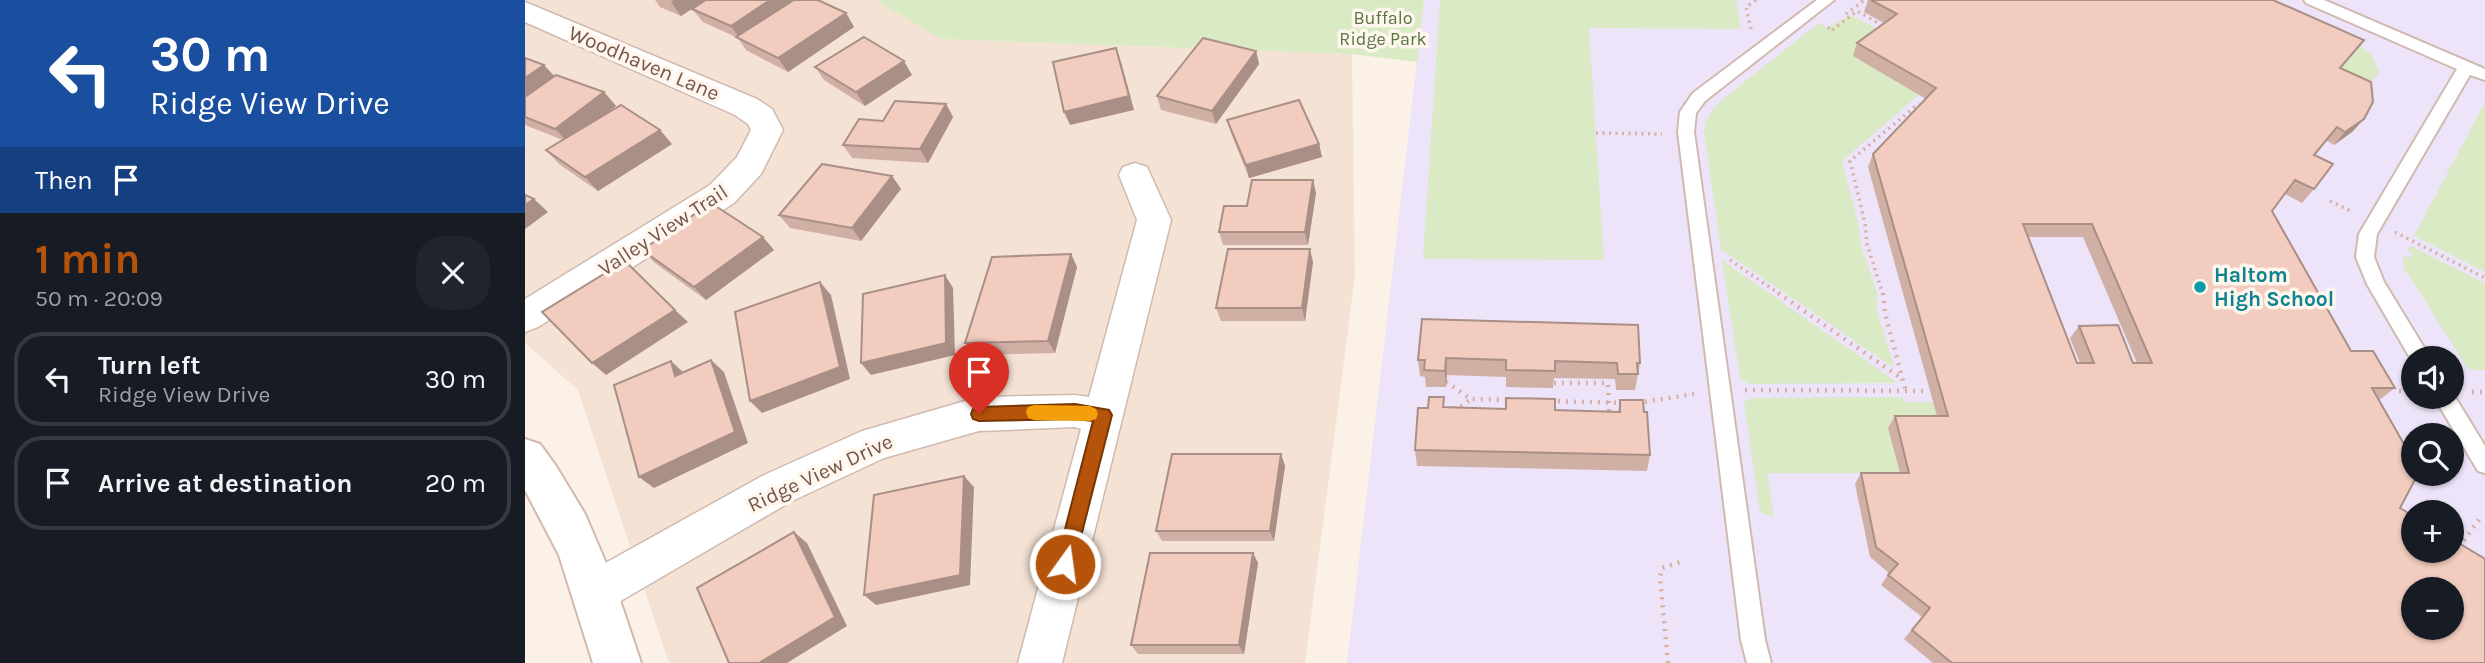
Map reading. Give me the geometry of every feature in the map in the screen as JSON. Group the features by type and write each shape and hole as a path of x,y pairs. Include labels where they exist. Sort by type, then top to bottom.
{"main road":[{"path":"525,457 557,506 597,591 617,663"}],"street":[{"name":"Woodhaven Lane","path":"525,11 746,107 761,117"},
{"name":"Valley View Trail","path":"525,317 722,194 746,173 761,148 767,130 761,117"},
{"path":"1040,663 1154,220 1135,175"},
{"name":"Ridge View Drive","path":"597,591 778,488 876,443 979,414 1075,411 1103,415"}],"lane":[{"path":"1759,663 1753,640 1686,135 1688,112 1699,97 1827,0"},
{"path":"2311,0 2485,75"},
{"path":"2413,346 2376,284 2365,257 2368,234 2466,68"},
{"path":"2452,409 2485,464"}],"path":[{"path":"1855,10 1826,28 1831,31 1855,10 1864,0"},
{"path":"1855,10 1889,29"},
{"path":"1906,392 1885,313 1883,292 1867,244 1865,223 1850,161 1917,105 1926,105"},
{"path":"1596,133 1686,135"},
{"path":"2330,201 2485,278"},
{"path":"1700,239 1902,378"},
{"path":"1446,382 1471,399 1512,400"},
{"path":"1554,383 1608,383 1609,421"},
{"path":"1540,401 1635,403 1720,390 1929,391"},
{"path":"1445,418 1471,399"},
{"path":"2464,541 2481,517"},
{"path":"1668,663 1660,577 1662,568 1680,562"}],"shaded area":[{"path":"525,0 875,0 941,39 1352,54 1355,276 1305,663 669,663 578,390 525,343"},
{"path":"1424,0 2485,0 2485,663 1347,663"}],"green space":[{"name":"Buffalo Ridge Park","path":"875,0 1424,0 1417,62 1352,54 941,39"},
{"path":"1440,0 1736,0 1741,29 1589,28 1604,260 1423,259"},
{"path":"1851,15 1885,33 1919,95 1842,161 1858,222 1861,245 1877,292 1877,310 1894,368 1721,249 1704,132 1711,113 1724,98 1819,23 1827,28"},
{"path":"2353,43 2370,54 2379,72 2375,78 2364,83 2329,82"},
{"path":"2485,102 2485,272 2414,236"},
{"path":"2410,246 2485,283 2485,370 2469,370 2464,362 2464,346 2454,346 2404,268 2403,255 2410,258 2413,254 2407,250"},
{"path":"1722,260 1898,383 1748,384 1740,378"},
{"path":"1902,397 1904,402 1933,402 1940,428 1900,473 1767,473 1774,517 1760,512 1744,401 1754,398"}],"building":[{"path":"706,0 770,0 731,26 692,9"},
{"path":"794,0 818,0 846,13 778,58 736,37"},
{"name":"Haltom High School","path":"1871,0 2273,0 2364,40 2340,68 2371,82 2373,102 2364,119 2345,132 2337,127 2314,155 2333,164 2314,189 2295,180 2272,211 2351,351 2373,351 2395,388 2372,388 2401,439 2401,486 2412,486 2404,500 2401,500 2401,563 2464,563 2464,546 2485,559 2485,663 1952,663 1912,630 1930,608 1888,575 1898,564 1876,547 1861,473 1909,473 1895,416 1948,416 1873,154 1936,88 1857,43 1897,14","holes":["2023,224 2092,224 2152,363 2133,363 2118,325 2079,326 2094,363 2077,363"]},
{"path":"864,37 904,61 856,92 815,67"},
{"path":"1203,38 1256,51 1212,111 1157,96"},
{"path":"1116,48 1129,96 1064,112 1053,62"},
{"path":"525,58 544,65 525,78"},
{"path":"556,75 604,92 555,129 525,117 525,97"},
{"path":"1299,100 1319,144 1246,165 1227,120"},
{"path":"895,101 946,104 920,149 843,145 859,119 883,121"},
{"path":"621,105 660,130 585,177 546,150"},
{"path":"822,164 892,176 852,228 779,215"},
{"path":"1252,180 1313,180 1305,232 1219,232 1224,206 1247,206"},
{"path":"525,195 534,199 525,205"},
{"path":"711,203 763,237 694,287 642,250"},
{"path":"1228,249 1310,249 1302,308 1216,308"},
{"path":"1071,254 1048,341 965,343 992,257"},
{"path":"625,261 675,310 592,363 542,312"},
{"path":"945,275 946,343 861,363 863,294"},
{"path":"820,282 840,367 750,401 735,312"},
{"path":"1422,319 1638,325 1638,374 1618,374 1617,363 1555,361 1555,371 1506,370 1506,360 1446,358 1445,371 1424,370 1425,360 1418,360"},
{"path":"711,360 735,432 639,477 614,385 671,361 675,376"},
{"path":"1429,397 1444,397 1443,407 1506,409 1506,398 1555,399 1555,410 1620,412 1620,400 1643,400 1644,412 1647,412 1650,455 1415,450 1418,408 1428,408"},
{"path":"1172,454 1281,454 1270,531 1156,531"},
{"path":"964,476 960,575 864,595 874,495"},
{"path":"794,532 835,617 759,663 729,663 697,588"},
{"path":"1150,553 1253,553 1239,645 1131,645"}],"slow traffic":[{"path":"1034,412 1075,411 1090,414"}],"place":[{"name":"Haltom High School","path":"2200,287"}],"route":[{"path":"979,414 1075,411 1103,415 1065,564"}]}
